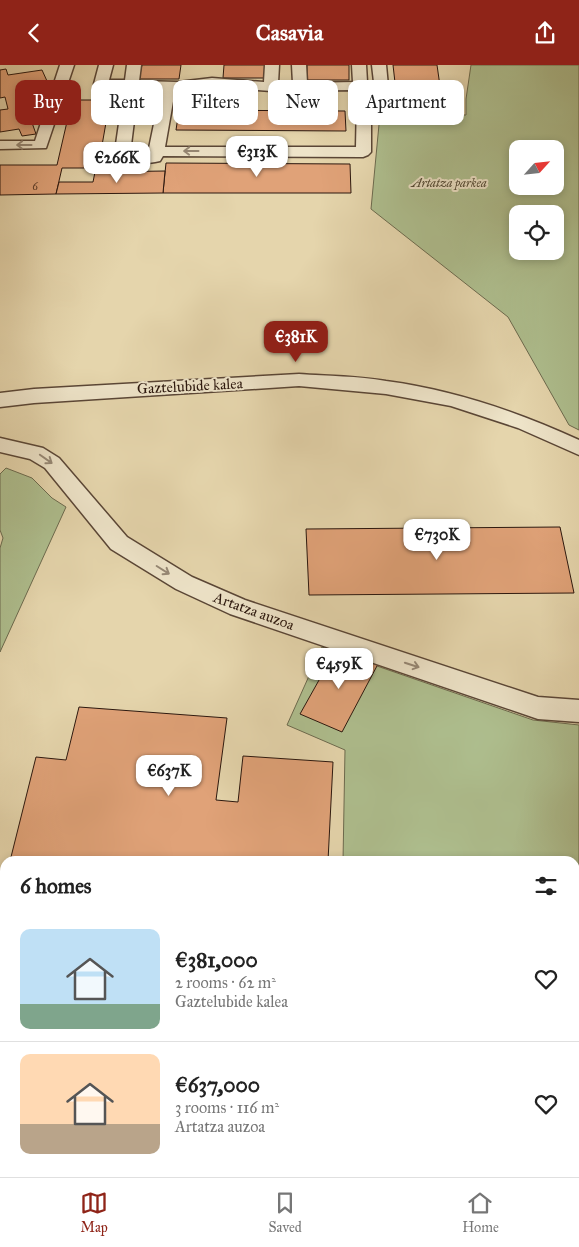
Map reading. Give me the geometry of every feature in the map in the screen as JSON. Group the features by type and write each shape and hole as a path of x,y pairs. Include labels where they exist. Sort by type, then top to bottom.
{"street":[{"path":"0,145 41,145 67,65"},
{"path":"103,80 106,65"},
{"path":"132,80 134,65"},
{"path":"271,80 272,65"},
{"path":"299,65 300,80"},
{"path":"359,65 361,80"},
{"path":"379,65 380,80"},
{"path":"168,91 190,77 213,77 268,86"},
{"path":"163,90 173,93"},
{"path":"126,125 122,158 155,159 168,91"},
{"path":"258,97 348,93"},
{"path":"159,145 362,145 362,125"},
{"name":"Gaztelubide kalea","path":"0,400 34,396 299,380 386,387 453,400 525,423 579,448"},
{"name":"Artatza auzoa","path":"0,445 36,453 52,463 119,543 184,583 238,607 538,708 579,711"}],"green space":[{"name":"Artatza parkea","path":"471,65 579,65 579,430 569,425 508,317 371,209 379,125 464,125 464,115 466,115 466,99"},
{"path":"6,468 32,478 52,498 66,507 0,652 0,548 3,538 0,530 0,474"},
{"path":"322,647 533,720 579,725 579,856 343,856 345,750 287,725"}],"building":[{"path":"142,65 181,65 179,79 139,79"},
{"path":"224,65 265,65 264,78 223,78"},
{"path":"307,65 349,65 349,80 307,80"},
{"path":"393,65 437,65 439,80 395,80"},
{"path":"6,69 8,75 42,70 47,80 15,80 15,125 33,125 36,134 22,136 19,129 0,132 0,110 8,109 5,97 0,98 0,70"},
{"path":"81,100 91,100 91,125 106,125 98,168 62,168 56,194 0,195 0,165 57,165 66,125 81,125"},
{"path":"258,110 268,111 268,125 338,125 338,111 345,111 346,131 176,130 177,125 258,125"},
{"path":"166,163 350,164 351,193 163,193"},
{"path":"165,171 163,193 56,194 59,182 93,182 95,172"},
{"path":"560,527 574,593 309,595 306,529"},
{"path":"337,648 378,664 342,732 300,714"},
{"path":"79,707 227,718 216,800 238,802 243,756 333,762 328,856 11,856 36,757 66,760"}]}
